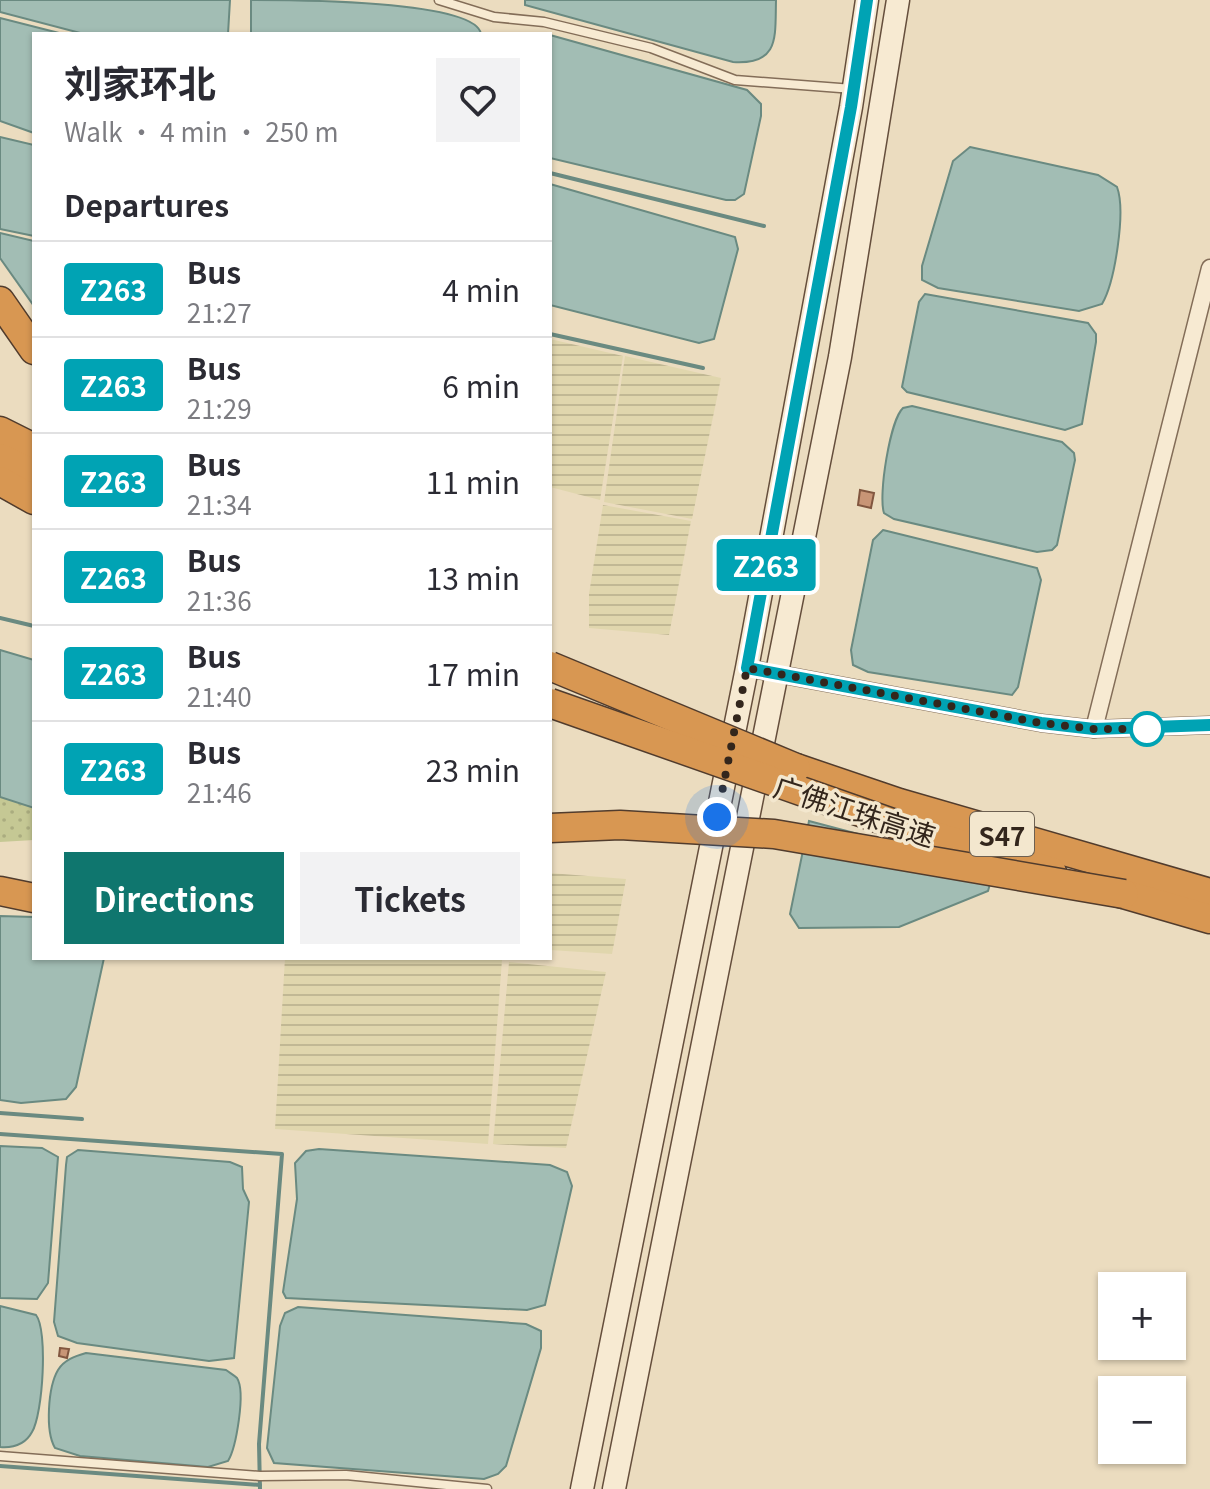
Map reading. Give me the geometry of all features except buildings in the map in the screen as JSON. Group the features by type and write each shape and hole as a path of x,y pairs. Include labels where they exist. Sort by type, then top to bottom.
{"highway":[{"path":"0,301 32,347"},
{"path":"0,431 32,447"},
{"path":"0,458 32,474"},
{"path":"0,481 32,499"},
{"path":"552,667 796,768"},
{"name":"广佛江珠高速","path":"552,680 899,803 1210,893"},
{"name":"广佛江珠高速","path":"552,704 877,818 1210,919"},
{"path":"552,828 620,825 774,834 1124,894"},
{"path":"0,891 32,898"},
{"path":"0,908 32,914"}],"main road":[{"path":"582,1489 747,668 854,89 867,0"},
{"path":"614,1489 840,357 898,0"}],"street":[{"path":"1094,729 1210,268"},
{"path":"747,668 1094,729 1210,725"}],"lane":[{"path":"439,0 494,17 544,22 651,48 735,80 854,89"},
{"path":"0,1456 260,1476 346,1475 487,1489"}],"shaded area":[{"path":"552,339 623,356 600,500 552,488"},
{"path":"625,356 721,378 692,519 604,502"},
{"path":"603,505 691,521 669,635 589,628 589,594"},
{"path":"552,873 626,879 612,954 552,950"},
{"path":"285,960 502,960 488,1144 275,1129"},
{"path":"509,962 606,972 566,1148 493,1144"}],"green space":[{"path":"0,797 32,807 32,840 0,842"}],"water":[{"path":"0,0 230,0 228,32 76,32 0,12"},
{"path":"251,0 417,8 449,14 471,23 479,32 251,32"},
{"path":"525,0 776,0 774,37 772,46 759,59 733,62 525,5"},
{"path":"0,18 55,32 32,32 32,132 0,121"},
{"path":"552,36 747,90 761,104 761,116 744,194 735,200 552,158"},
{"path":"0,137 32,145 32,236 0,229"},
{"path":"970,147 1098,175 1117,187 1120,212 1118,246 1102,304 1079,311 938,288 922,280 922,266 953,161"},
{"path":"552,185 735,237 738,249 714,339 699,343 552,306"},
{"path":"0,233 32,241 32,303 0,258"},
{"path":"925,294 1088,323 1096,334 1096,342 1082,424 1065,430 907,392 902,387 919,302"},
{"path":"912,406 1062,442 1074,453 1057,545 1052,550 1037,552 894,519 884,513 883,491 890,442 898,415 903,408"},
{"path":"883,530 1037,568 1041,580 1018,687 1012,695 868,672 853,665 851,650 873,540"},
{"path":"0,650 32,659 32,807 0,797"},
{"path":"809,821 994,870 988,891 899,927 799,928 790,914"},
{"path":"0,916 32,917 32,960 104,960 76,1087 66,1099 21,1103 0,1100"},
{"path":"0,1146 42,1148 58,1157 48,1283 37,1299 0,1298"},
{"path":"319,1149 550,1165 567,1172 572,1186 545,1305 527,1310 286,1298 283,1292 297,1199 295,1163 306,1151"},
{"path":"78,1150 230,1162 242,1167 243,1189 249,1202 234,1358 209,1361 77,1343 58,1336 54,1322 66,1165 67,1157"},
{"path":"0,1306 36,1315 43,1354 39,1408 32,1432 22,1443 5,1447 0,1447"},
{"path":"298,1307 526,1324 541,1331 541,1348 506,1466 498,1474 484,1479 274,1463 267,1448 280,1326 285,1313"},
{"path":"86,1353 226,1370 235,1376 241,1395 237,1433 228,1461 208,1467 80,1456 55,1448 49,1420 55,1378 67,1361"}],"waterway":[{"path":"552,173 764,226"},
{"path":"552,334 703,368"},
{"path":"0,618 32,626"},
{"path":"0,1113 82,1119"},
{"path":"0,1134 282,1154 259,1444 260,1489"},
{"path":"0,1466 260,1485"}],"bus line":[{"name":"Z263","path":"867,0 851,107 747,668 1041,723 1094,729 1210,725"}],"route":[{"path":"717,817 747,668 1041,723 1094,729 1147,729"}]}
